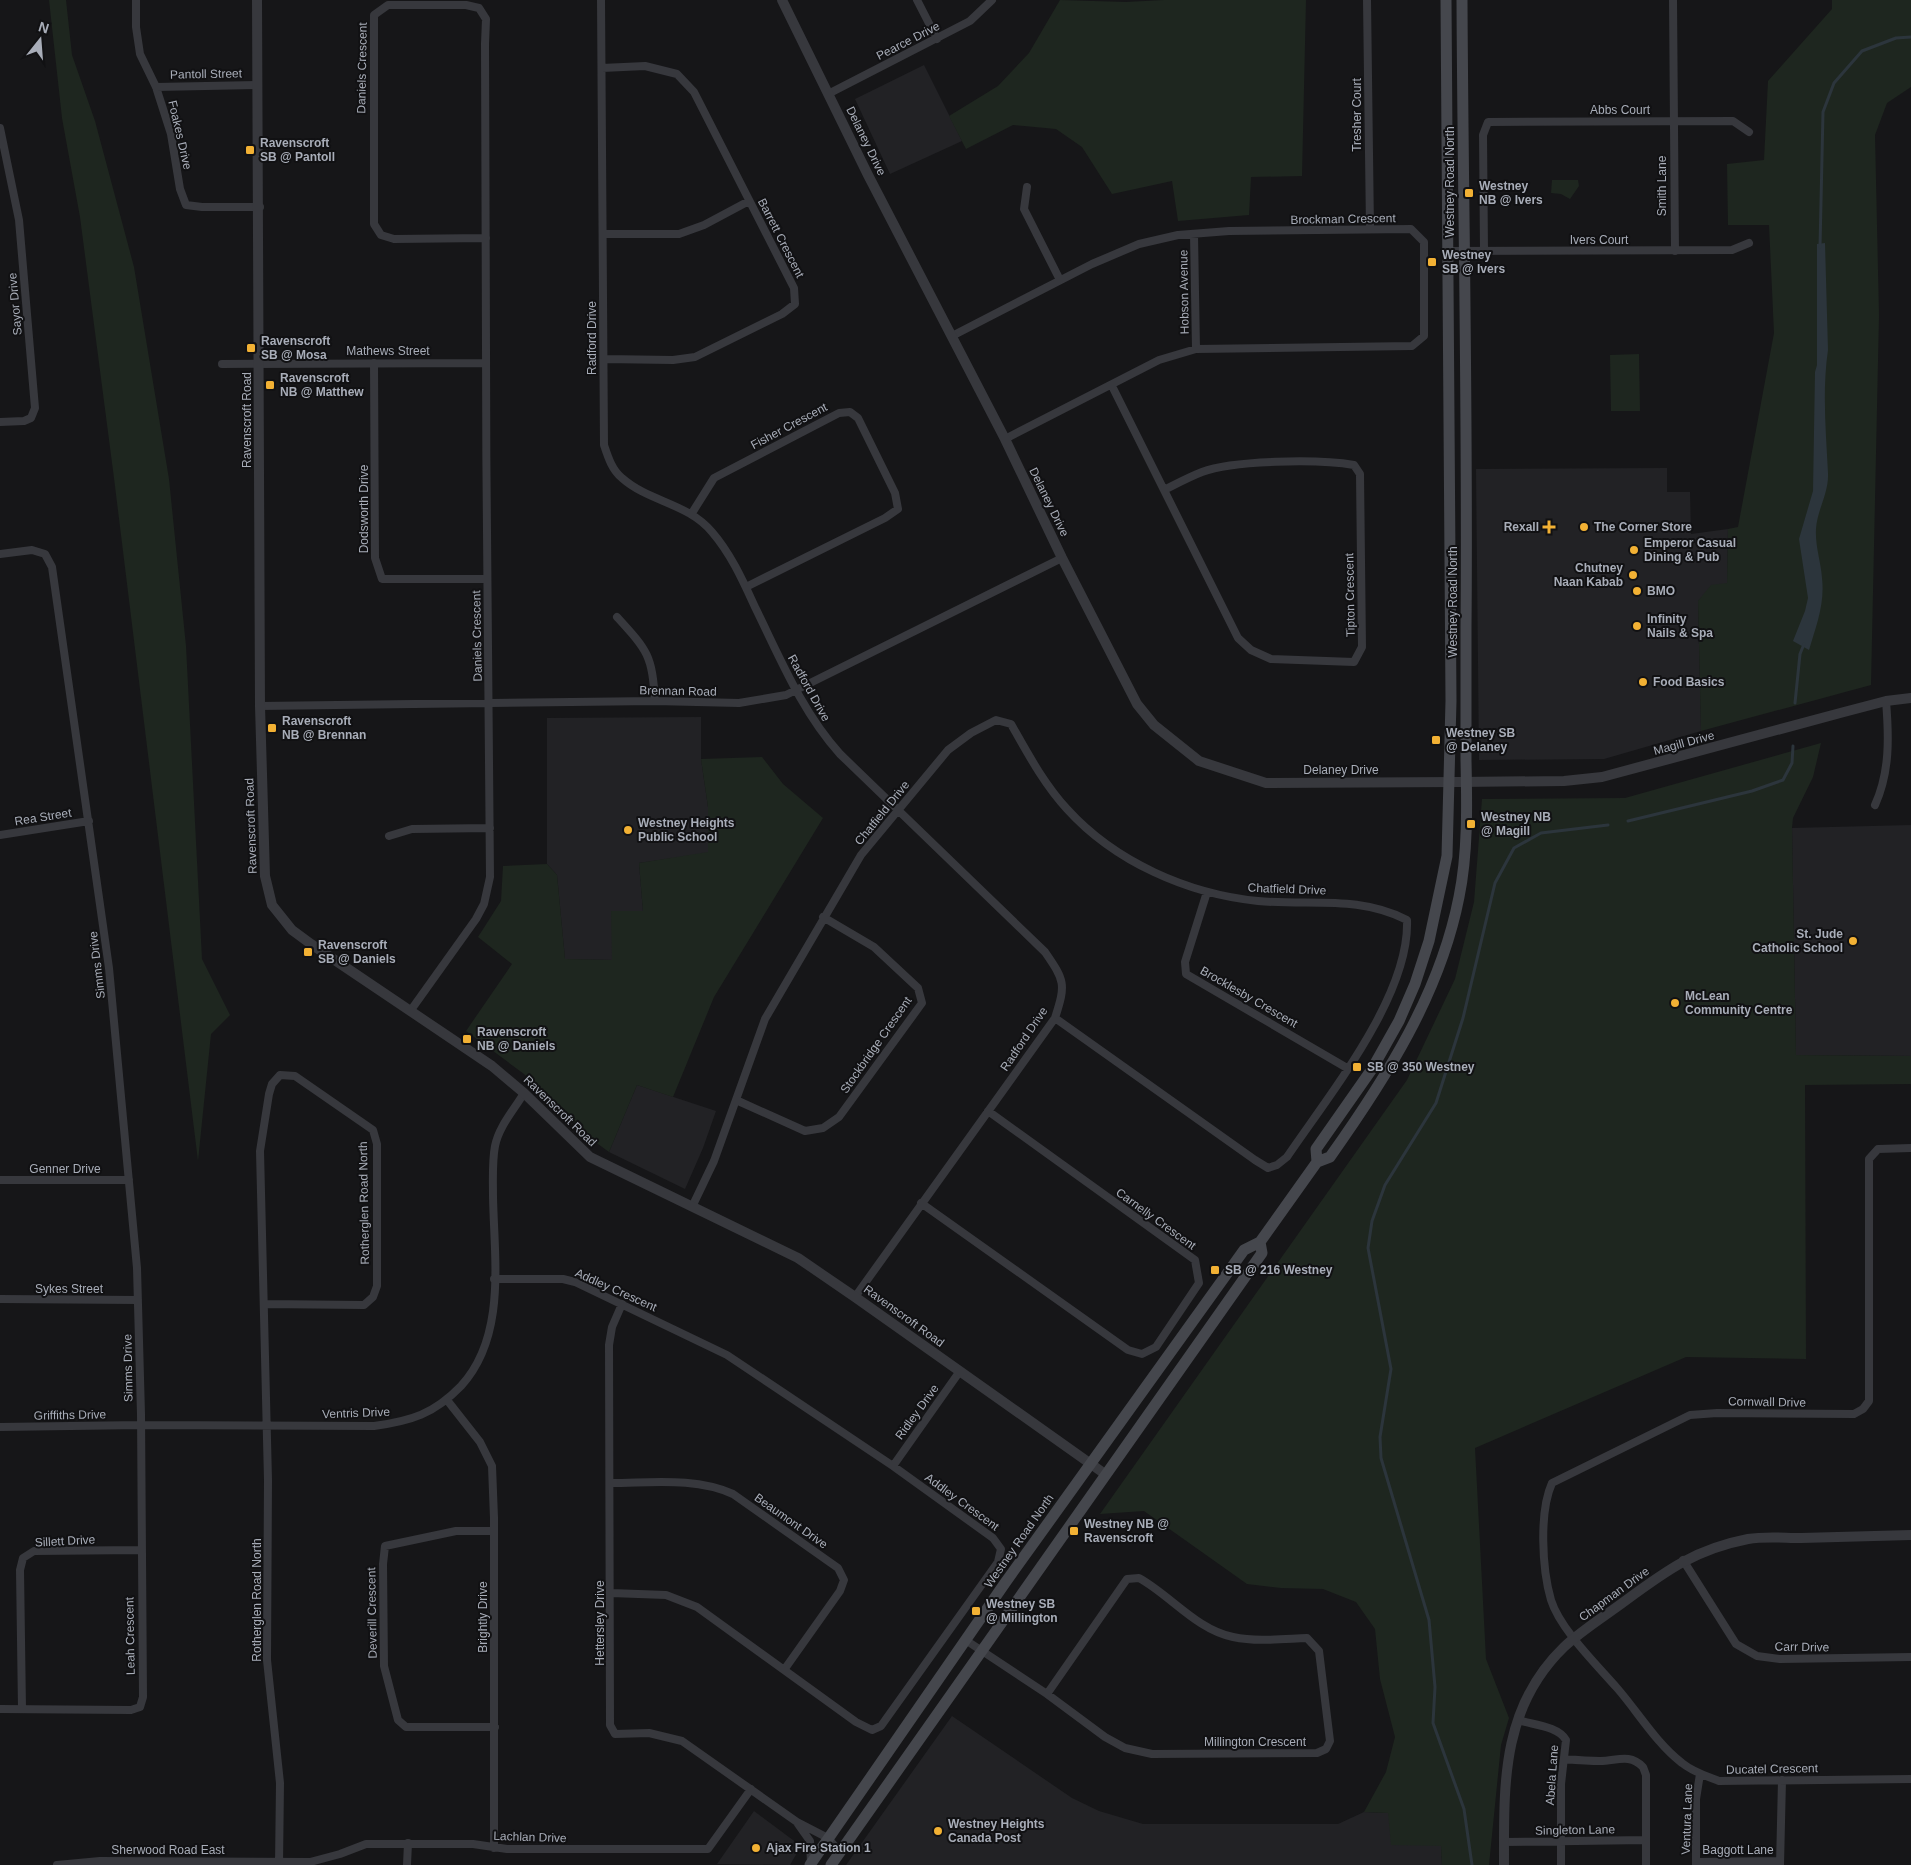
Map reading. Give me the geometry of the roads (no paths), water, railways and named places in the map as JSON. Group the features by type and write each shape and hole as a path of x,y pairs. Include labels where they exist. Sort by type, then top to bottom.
{"main road":[{"name":"Westney Road North","path":"811,1864 967,1641 1005,1583 1244,1250 1260,1242 1317,1162 1330,1158 1377,1091 1407,1038 1436,977 1459,898 1464,860 1451,701 1446,0"},
{"name":"Westney Road North","path":"1317,1162 1316,1149 1372,1069 1399,1021 1415,984 1429,942 1444,874 1458,782 1467,463 1462,0"},
{"name":"Westney Road North","path":"831,1865 839,1851 1262,1253 1260,1242"},
{"path":"920,1708 934,1717"}],"street":[{"name":"Foakes Drive","path":"136,0 136,27 140,54 156,87 170,134 180,189 186,205 202,207 260,207"},
{"name":"Ravenscroft Road","path":"257,0 260,207 260,706 265,876 272,906 292,930 492,1066 524,1093 590,1157 798,1258 856,1296 1105,1474"},
{"name":"Radford Drive","path":"601,0 604,445 611,464 621,478 645,493 692,513 711,530 729,553 822,734 840,754 1045,952 1060,974 1063,992 1054,1018 921,1202 856,1296"},
{"name":"Delaney Drive","path":"782,0 828,94 1005,439 1062,558 1137,704 1154,725 1199,762 1266,783 1458,782"},
{"path":"917,0 937,39"},
{"name":"Pearce Drive","path":"828,94 970,21 992,0"},
{"name":"Tresher Court","path":"1368,0 1370,229"},
{"name":"Smith Lane","path":"1672,0 1675,251"},
{"name":"Daniels Crescent","path":"411,1010 476,919 484,904 490,877 490,703 487,580 486,19 480,8 466,5 388,5 374,15 374,224 381,235 394,238 486,238"},
{"name":"Barrett Crescent","path":"602,68 645,66 677,74 694,92 794,288 795,304 782,314 695,357 674,360 604,359"},
{"name":"Pantoll Street","path":"156,87 257,85"},
{"name":"Abbs Court","path":"1484,251 1483,134 1488,122 1733,121 1749,132"},
{"name":"Sayor Drive","path":"0,128 19,220 35,408 31,418 24,421 0,422"},
{"path":"1027,187 1024,209 1060,280"},
{"path":"603,234 679,234 704,225 749,201"},
{"name":"Brockman Crescent","path":"952,336 1060,280 1139,244 1194,234 1370,229 1412,230 1424,242 1424,336 1412,346 1196,349 1159,360 1112,386 1005,439"},
{"name":"Hobson Avenue","path":"1194,234 1196,349"},
{"name":"Ivers Court","path":"1447,251 1732,250 1749,243"},
{"name":"Dodsworth Drive","path":"374,363 375,558 382,579 487,580"},
{"name":"Mathews Street","path":"222,364 486,363"},
{"name":"Tipton Crescent","path":"1112,386 1164,490 1238,638 1251,650 1271,659 1354,662 1362,647 1360,474 1354,465 1333,462 1236,464 1202,472 1164,490"},
{"name":"Fisher Crescent","path":"692,513 714,478 838,413 850,412 858,418 895,493 898,509 877,522 746,586"},
{"name":"Simms Drive","path":"0,554 32,550 45,554 52,567 109,968 138,1300 141,1425"},
{"name":"Brennan Road","path":"260,706 655,701 739,703 786,695 1062,558"},
{"path":"617,617 647,651 654,677 655,701"},
{"name":"Magill Drive","path":"1458,782 1564,780 1602,776 1886,701 1911,698"},
{"path":"1875,804 1887,769 1886,701"},
{"name":"Chatfield Drive","path":"692,1207 714,1161 765,1019 861,855 948,750 971,733 996,720 1011,724 1038,771 1067,809 1088,829 1114,849 1150,870 1207,892 1259,901 1348,902 1392,912 1408,920 1408,936 1390,998 1347,1068 1287,1157 1278,1166 1268,1168 1054,1018"},
{"name":"Rea Street","path":"0,835 89,822"},
{"path":"389,836 412,829 490,828"},
{"name":"Brocklesby Crescent","path":"1207,892 1185,962 1186,974 1347,1068"},
{"name":"Stockbridge Crescent","path":"736,1100 805,1131 823,1128 839,1117 922,1002 918,988 874,947 823,918"},
{"name":"Rotherglen Road North","path":"264,1304 364,1305 373,1297 376,1286 377,1144 373,1130 295,1076 280,1075 272,1084 268,1094 260,1151 267,1426 267,1660 280,1783 279,1863"},
{"name":"Ventris Drive","path":"141,1425 374,1426 423,1416 448,1400 465,1381 483,1352 490,1329 494,1279 492,1163 500,1130 524,1093"},
{"name":"Carnelly Crescent","path":"921,1202 1128,1350 1142,1354 1156,1347 1200,1284 1195,1260 988,1111"},
{"name":"Cornwall Drive","path":"1575,1638 1552,1602 1545,1573 1545,1505 1552,1483 1690,1415 1717,1412 1854,1414 1863,1409 1869,1401 1869,1159 1878,1149 1911,1148"},
{"name":"Genner Drive","path":"0,1180 129,1180"},
{"name":"Addley Crescent","path":"494,1279 563,1279 575,1282 727,1356 893,1466 993,1538 1001,1549 998,1562 882,1726 872,1730 856,1722 697,1607 666,1595 611,1593"},
{"name":"Sykes Street","path":"0,1299 138,1300"},
{"name":"Hettersley Drive","path":"622,1304 612,1327 609,1345 611,1483 610,1725 615,1734 649,1733 682,1741 797,1822 828,1838 839,1851"},
{"name":"Ridley Drive","path":"893,1466 960,1371"},
{"name":"Brightly Drive","path":"448,1400 480,1442 492,1466 494,1531 494,1848"},
{"name":"Griffiths Drive","path":"0,1427 141,1425"},
{"name":"Leah Crescent","path":"0,1709 130,1710 140,1707 143,1697 140,1550 141,1425"},
{"name":"Beaumont Drive","path":"611,1483 700,1483 719,1488 733,1494 838,1568 844,1580 840,1591 784,1670"},
{"name":"Deverill Crescent","path":"494,1531 456,1531 385,1546 383,1564 384,1666 398,1720 406,1727 495,1727"},
{"name":"Chapman Drive","path":"1504,1865 1505,1776 1509,1745 1523,1704 1542,1671 1575,1638 1683,1560 1716,1547 1751,1539 1911,1535"},
{"name":"Sillett Drive","path":"22,1709 20,1570 23,1558 34,1551 140,1550"},
{"name":"Carr Drive","path":"1683,1560 1736,1644 1757,1656 1780,1659 1911,1657"},
{"name":"Millington Crescent","path":"967,1641 1047,1694 1105,1737 1125,1748 1152,1754 1317,1753 1326,1749 1330,1741 1318,1651 1307,1638 1256,1640 1232,1637 1210,1628 1139,1578 1127,1580 1047,1694"},
{"name":"Ducatel Crescent","path":"1575,1638 1582,1650 1617,1688 1666,1749 1682,1764 1700,1774 1719,1781 1911,1779"},
{"name":"Abela Lane","path":"1518,1720 1556,1730 1563,1734 1567,1747 1561,1784 1561,1865"},
{"path":"1564,1759 1602,1761 1631,1758 1643,1767 1646,1775 1646,1865"},
{"name":"Ventura Lane","path":"1696,1863 1696,1799 1700,1774"},
{"path":"1780,1863 1782,1780"},
{"name":"Lachlan Drive","path":"279,1863 310,1862 340,1854 366,1844 473,1844 494,1848 708,1849 751,1789"},
{"name":"Hettersley Drive","path":"797,1822 810,1840 811,1864"},
{"name":"Singleton Lane","path":"1504,1842 1646,1840"},
{"path":"408,1843 408,1865"},
{"name":"Sherwood Road East","path":"57,1865 100,1861 279,1863"},
{"name":"Baggott Lane","path":"1696,1863 1780,1863"}],"waterway":[{"path":"1820,247 1823,112 1834,83 1862,51 1896,38 1911,37"},
{"path":"1795,703 1800,654 1804,644"},
{"path":"1628,821 1752,791 1783,780 1792,763 1793,746"},
{"path":"1472,1865 1464,1809 1433,1723 1435,1687 1429,1620 1381,1458 1380,1437 1391,1369 1368,1248 1372,1221 1385,1185 1436,1103 1463,1018 1495,883 1514,848 1541,833 1608,825"}],"place":[{"name":"Ravenscroft SB @ Pantoll","path":"250,150"},
{"name":"Westney NB @ Ivers","path":"1469,193"},
{"name":"Westney SB @ Ivers","path":"1432,262"},
{"name":"Ravenscroft SB @ Mosa","path":"251,348"},
{"name":"Ravenscroft NB @ Matthew","path":"270,385"},
{"name":"Rexall","path":"1549,527"},
{"name":"The Corner Store","path":"1584,527"},
{"name":"Emperor Casual Dining & Pub","path":"1634,550"},
{"name":"Chutney Naan Kabab","path":"1633,575"},
{"name":"BMO","path":"1637,591"},
{"name":"Infinity Nails & Spa","path":"1637,626"},
{"name":"Food Basics","path":"1643,682"},
{"name":"Ravenscroft NB @ Brennan","path":"272,728"},
{"name":"Westney SB @ Delaney","path":"1436,740"},
{"name":"Westney NB @ Magill","path":"1471,824"},
{"name":"Westney Heights Public School","path":"628,830"},
{"name":"St. Jude Catholic School","path":"1853,941"},
{"name":"Ravenscroft SB @ Daniels","path":"308,952"},
{"name":"McLean Community Centre","path":"1675,1003"},
{"name":"Ravenscroft NB @ Daniels","path":"467,1039"},
{"name":"SB @ 350 Westney","path":"1357,1067"},
{"name":"SB @ 216 Westney","path":"1215,1270"},
{"name":"Westney NB @ Ravenscroft","path":"1074,1531"},
{"name":"Westney SB @ Millington","path":"976,1611"},
{"name":"Westney Heights Canada Post","path":"938,1831"},
{"name":"Ajax Fire Station 1","path":"756,1848"}]}
